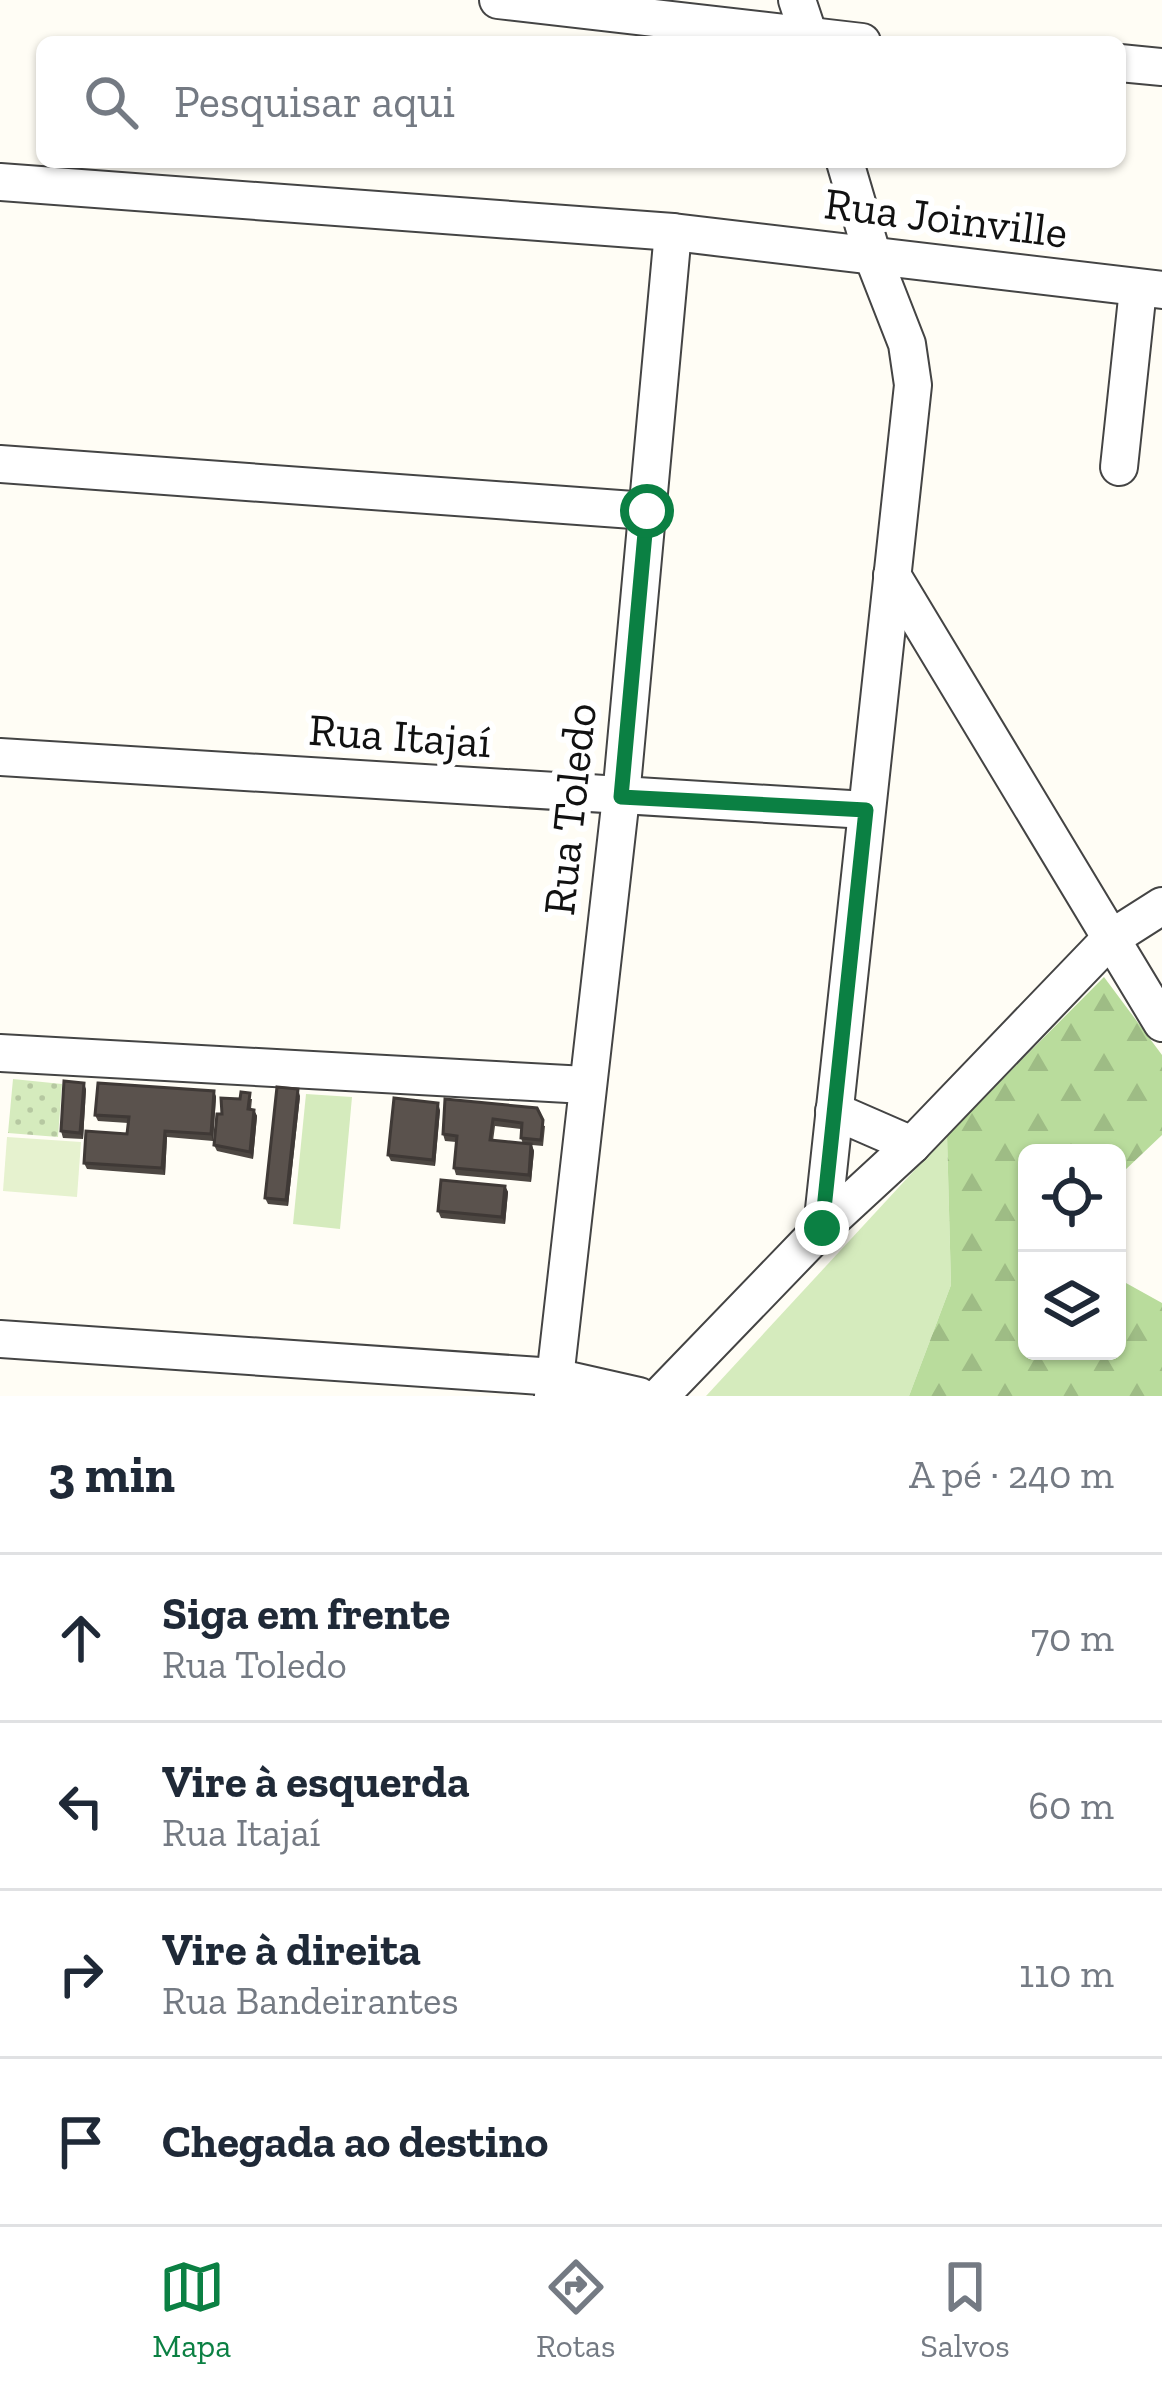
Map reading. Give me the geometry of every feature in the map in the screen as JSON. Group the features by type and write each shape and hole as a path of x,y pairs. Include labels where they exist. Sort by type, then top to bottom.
{"street":[{"path":"498,0 779,36"},
{"path":"796,0 809,36"},
{"path":"1126,64 1162,67"},
{"path":"822,1228 913,385 912,364 847,168"},
{"name":"Rua Joinville","path":"0,182 673,232 1150,289"},
{"name":"Rua Toledo","path":"554,1386 621,797 673,232"},
{"path":"1119,466 1150,289"},
{"path":"0,464 647,511"},
{"path":"892,575 1162,1023"},
{"name":"Rua Itajaí","path":"0,758 866,810"},
{"path":"660,1396 1110,939 1162,907"},
{"path":"0,1053 586,1084"},
{"path":"834,1111 912,1145"},
{"path":"0,1340 639,1396"}],"green space":[{"path":"1104,977 1162,1055 1162,1135 1126,1169 1126,1144 1018,1144 1018,1360 1126,1360 1126,1283 1162,1303 1162,1396 909,1396 951,1285 947,1135"},
{"path":"13,1079 62,1084 58,1137 8,1133"},
{"path":"306,1094 352,1097 340,1229 293,1224"},
{"path":"947,1135 951,1285 909,1396 706,1396"},
{"path":"7,1137 81,1142 77,1197 3,1191"}],"building":[{"path":"64,1081 84,1083 80,1133 61,1131"},
{"path":"98,1083 214,1091 211,1134 165,1131 162,1168 84,1163 86,1131 127,1134 129,1117 95,1115"},
{"path":"277,1087 298,1089 286,1200 265,1198"},
{"path":"241,1092 250,1093 248,1109 254,1110 250,1152 214,1145 221,1098 240,1099"},
{"path":"394,1098 438,1103 433,1160 388,1155"},
{"path":"445,1099 537,1108 543,1120 541,1140 521,1138 522,1123 493,1119 490,1140 531,1144 529,1175 454,1168 457,1136 443,1134"},
{"path":"441,1180 505,1186 502,1217 438,1211"}],"route":[{"path":"647,511 621,797 866,810 822,1228"}]}
